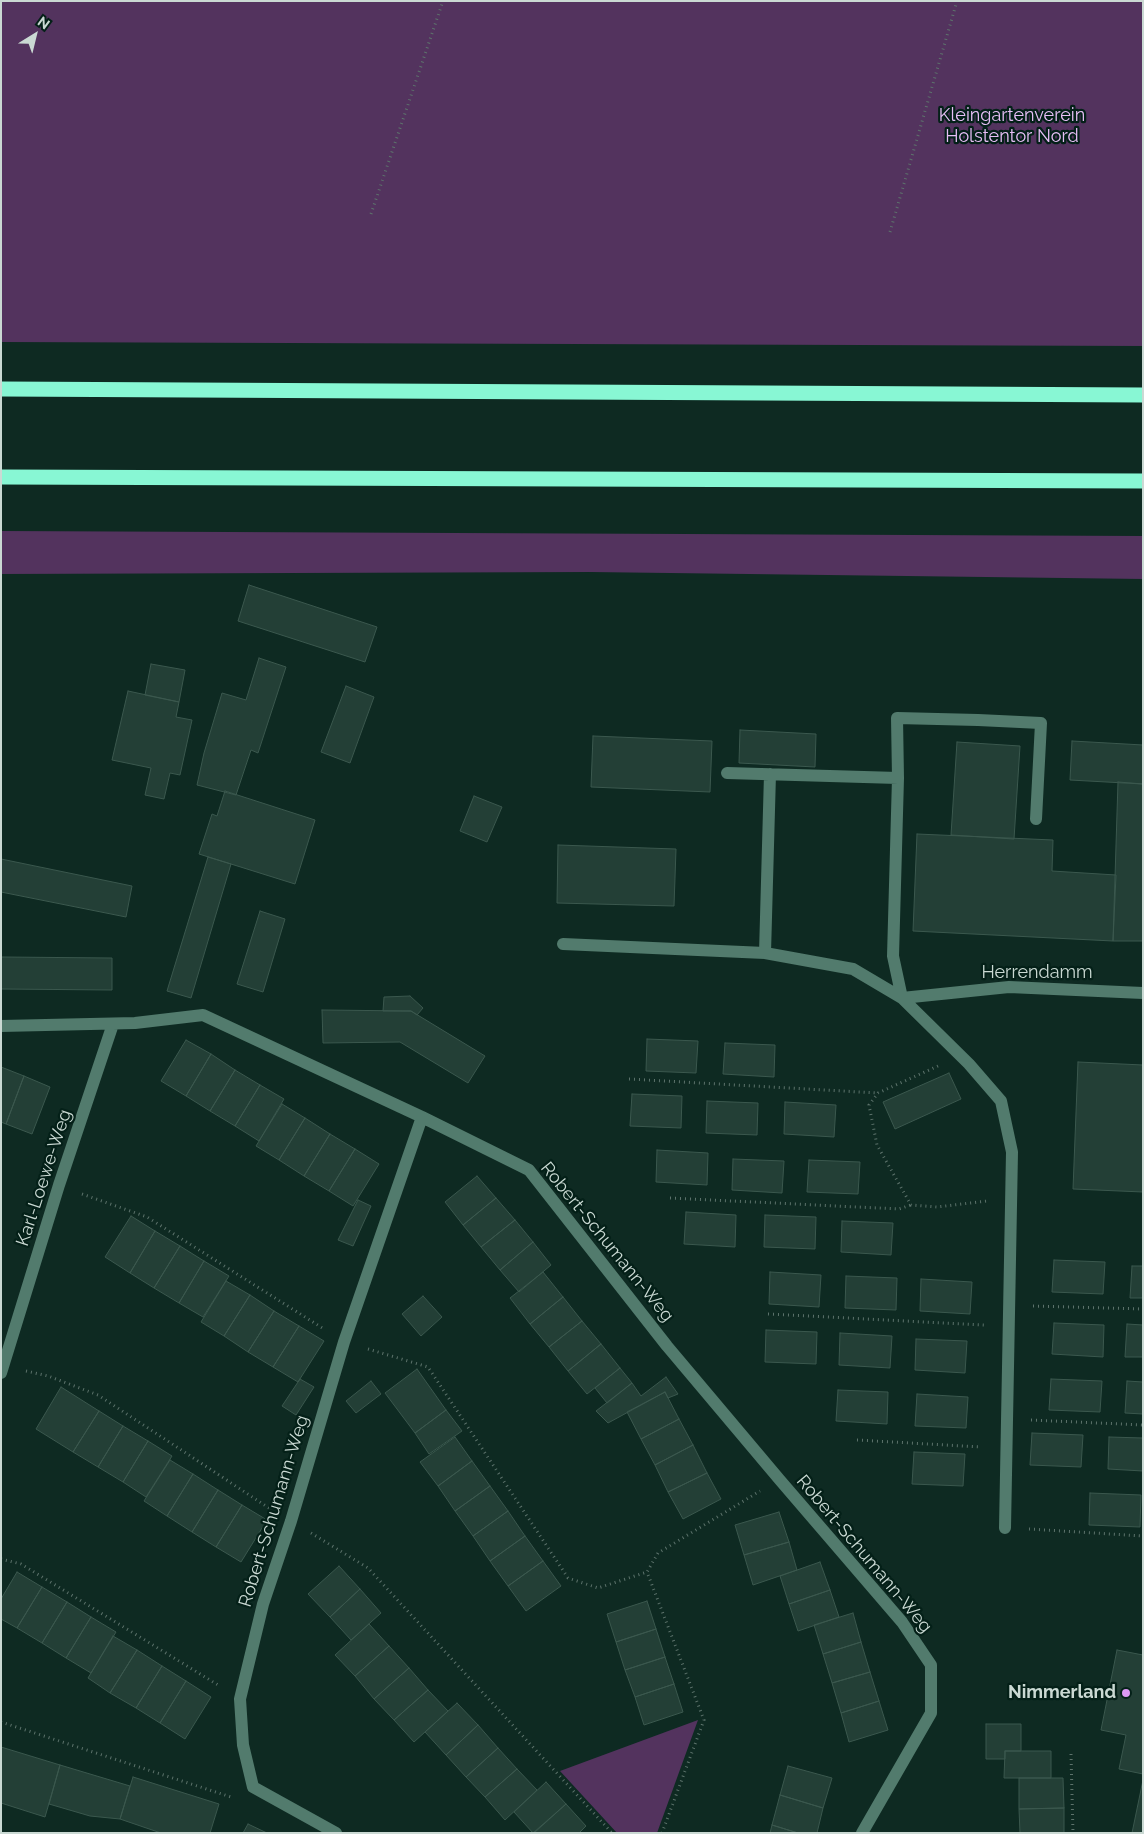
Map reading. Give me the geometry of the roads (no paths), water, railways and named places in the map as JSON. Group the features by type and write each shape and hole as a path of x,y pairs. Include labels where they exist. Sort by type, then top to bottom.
{"highway":[{"path":"1,389 1143,395"},
{"path":"1,477 1143,481"}],"street":[{"path":"902,998 893,956 898,778 897,718 1041,724 1036,820"},
{"path":"727,773 898,778"},
{"path":"765,953 770,774"},
{"path":"563,944 765,953 853,969 902,998 961,1056 1001,1102 1012,1152 1005,1528"},
{"name":"Herrendamm","path":"902,998 1009,987 1143,992"},
{"path":"1,1026 135,1024 203,1015 422,1117"},
{"name":"Karl-Loewe-Weg","path":"2,1370 59,1185 113,1024"},
{"name":"Robert-Schumann-Weg","path":"336,1833 253,1787 243,1745 240,1699 263,1604 291,1521 344,1342 422,1117 529,1170 667,1346 902,1622 931,1665 932,1713 862,1833"}],"place":[{"name":"Nimmerland","path":"1126,1693"}],"park label":[{"name":"Kleingartenverein Holstentor Nord","path":"1012,126"}]}
